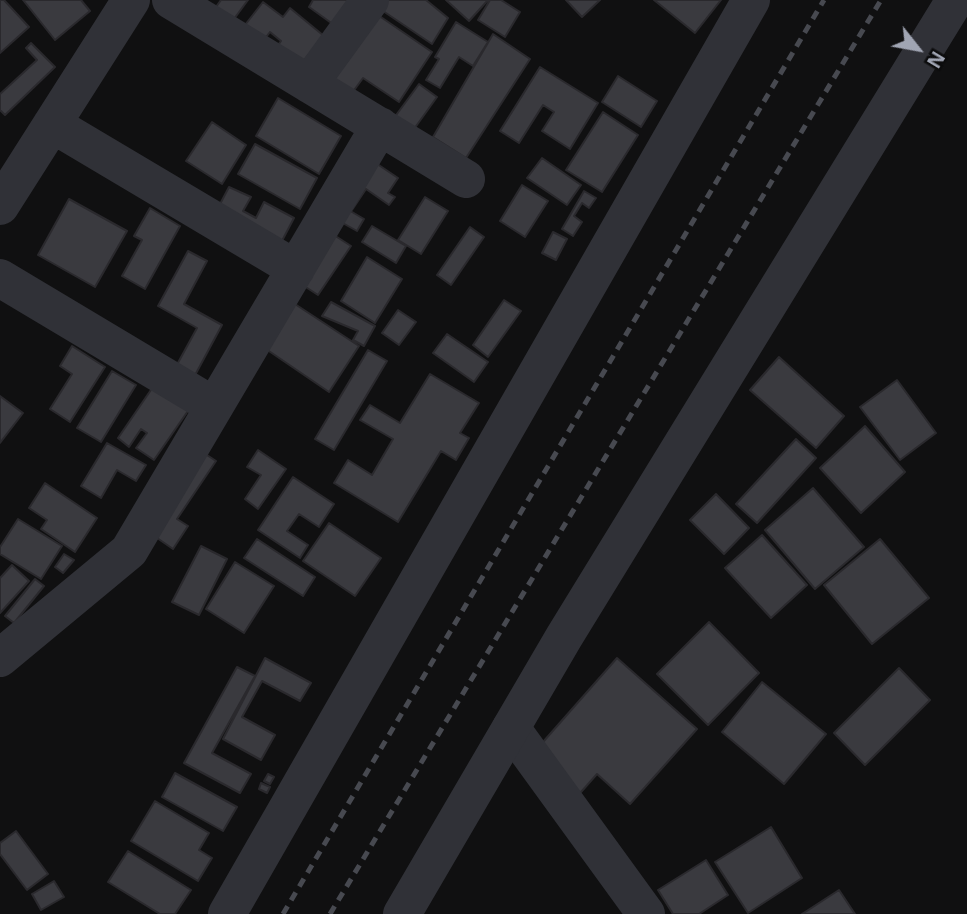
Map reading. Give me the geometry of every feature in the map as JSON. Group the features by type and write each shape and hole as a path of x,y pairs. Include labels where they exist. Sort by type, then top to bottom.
{"street":[{"path":"0,206 131,0"},
{"path":"172,0 466,179"},
{"path":"309,84 370,0"},
{"path":"227,914 751,0"},
{"path":"401,914 511,728 955,0"},
{"path":"52,124 296,269"},
{"path":"0,658 129,551 380,127"},
{"path":"0,278 214,406"},
{"path":"511,728 646,914"}],"building":[{"path":"0,0 4,0 29,27 0,53"},
{"path":"23,0 81,0 90,11 55,40"},
{"path":"221,0 248,0 220,38 203,25"},
{"path":"313,0 352,0 334,25 309,7"},
{"path":"385,0 426,0 448,18 432,44 380,9"},
{"path":"446,0 488,0 469,21"},
{"path":"490,0 501,0 520,12 505,37 478,20"},
{"path":"566,0 600,0 582,17"},
{"path":"654,0 721,0 695,33"},
{"path":"263,2 283,17 290,8 324,36 290,78 267,60 281,41 270,32 253,54 234,39"},
{"path":"375,13 432,52 399,102 363,78 347,100 326,86"},
{"path":"456,22 488,42 473,66 459,57 440,88 426,80 439,59 435,57"},
{"path":"493,34 530,59 466,158 433,137"},
{"path":"31,43 55,67 5,115 0,110 0,94 37,60 26,48"},
{"path":"540,67 598,103 570,149 542,131 554,112 543,105 519,143 500,131"},
{"path":"618,76 657,101 641,127 602,102"},
{"path":"419,84 437,97 409,136 391,122"},
{"path":"278,98 341,136 319,174 256,136"},
{"path":"603,112 638,135 602,192 566,170"},
{"path":"212,122 246,145 222,184 186,161"},
{"path":"255,144 317,178 300,209 238,174"},
{"path":"358,151 398,178 388,193 395,197 389,205 366,189 352,210"},
{"path":"542,158 581,185 567,205 527,178"},
{"path":"522,185 548,201 525,237 500,221"},
{"path":"229,187 251,197 243,211 256,218 264,202 294,218 273,258 209,225"},
{"path":"584,191 596,198 589,208 582,203 574,216 582,222 573,236 562,229"},
{"path":"425,197 448,211 421,254 398,240"},
{"path":"69,199 127,231 95,287 38,255"},
{"path":"150,208 180,226 145,289 122,276 142,240 134,236"},
{"path":"347,209 364,219 357,231 339,221"},
{"path":"320,226 351,246 318,295 287,275"},
{"path":"372,226 406,246 396,263 362,242"},
{"path":"470,227 484,237 451,285 437,275"},
{"path":"553,232 567,239 556,260 542,253"},
{"path":"188,251 207,261 184,304 222,325 186,392 168,381 197,328 158,306"},
{"path":"367,257 402,279 375,323 341,301"},
{"path":"272,289 359,346 329,392 263,347"},
{"path":"504,300 521,311 488,357 473,345"},
{"path":"331,302 375,326 364,346 353,340 358,331 322,316"},
{"path":"398,310 416,322 399,345 382,333"},
{"path":"447,334 488,362 474,382 433,353"},
{"path":"72,346 105,367 70,422 50,409 72,374 60,366"},
{"path":"368,350 387,361 334,450 315,439"},
{"path":"779,357 844,416 816,448 750,390"},
{"path":"112,371 136,385 101,442 77,428"},
{"path":"430,374 479,403 460,433 469,438 456,460 441,451 398,522 334,483 348,460 372,475 393,439 360,420 370,405 400,423"},
{"path":"897,380 936,433 900,460 860,407"},
{"path":"155,384 190,408 154,460 136,448 147,433 141,429 129,447 118,438"},
{"path":"0,396 23,413 0,443"},
{"path":"865,426 905,472 861,513 820,468"},
{"path":"796,439 816,458 757,523 736,504"},
{"path":"107,443 146,465 136,481 117,470 101,498 81,486"},
{"path":"198,449 216,461 177,519 188,526 173,549 144,529"},
{"path":"258,450 286,469 258,509 245,499 261,475 247,467"},
{"path":"293,477 334,504 319,527 299,514 287,531 308,545 300,558 258,530"},
{"path":"45,483 97,518 75,552 41,529 47,520 29,508"},
{"path":"813,488 864,547 815,589 765,530"},
{"path":"716,494 749,528 724,554 690,520"},
{"path":"18,519 62,546 41,579 0,554 0,547"},
{"path":"329,523 381,558 355,596 303,561"},
{"path":"762,535 807,585 771,618 725,568"},
{"path":"257,539 315,577 303,596 244,558"},
{"path":"880,539 929,598 872,644 824,585"},
{"path":"201,546 227,559 199,615 172,602"},
{"path":"64,554 74,560 63,573 55,567"},
{"path":"235,562 274,586 244,633 206,609"},
{"path":"12,565 29,581 0,613 0,578"},
{"path":"35,579 44,586 14,623 5,616"},
{"path":"709,622 759,673 708,725 657,674"},
{"path":"265,658 311,683 300,701 262,681 242,717 275,735 261,760 223,739"},
{"path":"617,658 697,729 630,804 597,774 574,800 528,759"},
{"path":"237,667 255,676 212,753 251,774 240,793 184,763"},
{"path":"899,668 930,700 865,765 834,733"},
{"path":"762,682 826,734 784,784 722,732"},
{"path":"175,773 237,807 223,831 162,797"},
{"path":"268,774 274,777 270,784 264,781"},
{"path":"261,783 270,787 267,793 259,789"},
{"path":"155,801 209,833 199,850 212,858 198,881 131,841"},
{"path":"771,827 802,878 748,913 715,862"},
{"path":"16,831 48,874 27,890 0,854 0,843"},
{"path":"128,851 191,890 175,914 160,914 108,882"},
{"path":"706,860 728,895 699,914 673,914 658,890"},
{"path":"54,881 64,897 41,910 32,894"},
{"path":"839,890 855,914 802,914"}],"railway":[{"path":"283,914 824,0"},
{"path":"330,914 881,0"}]}
